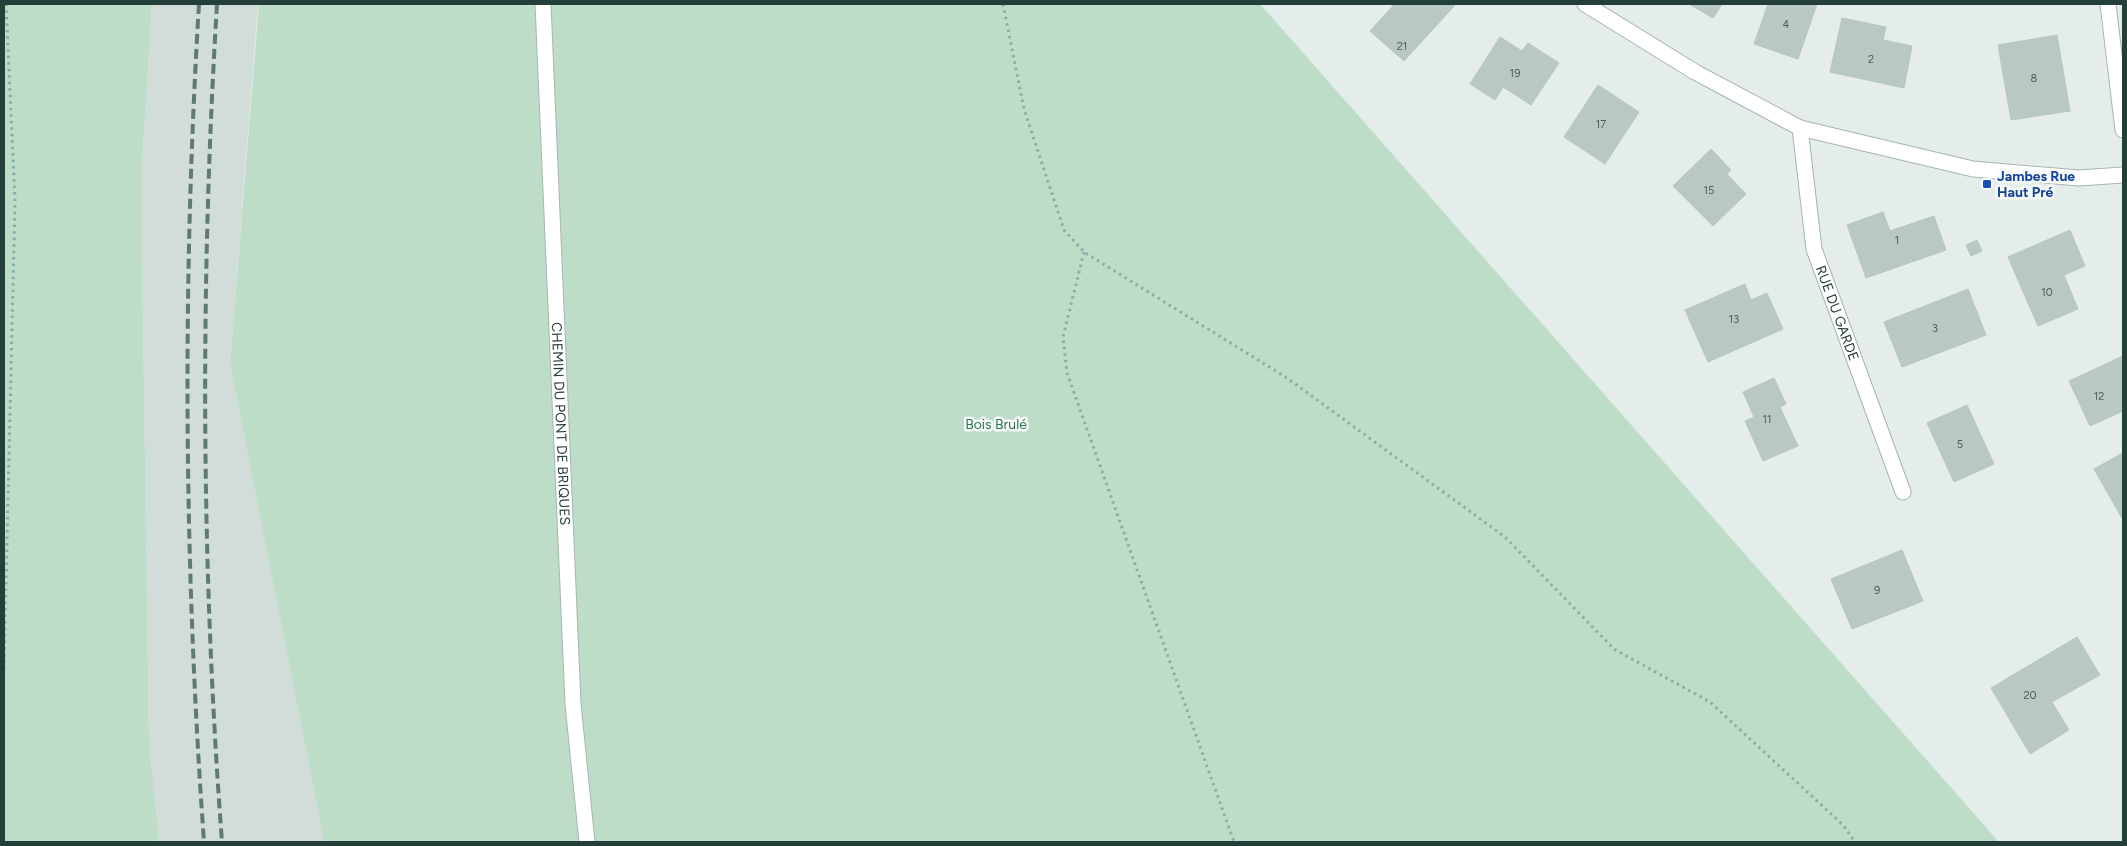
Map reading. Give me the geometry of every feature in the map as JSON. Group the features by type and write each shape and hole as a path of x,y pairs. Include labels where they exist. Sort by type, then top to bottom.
{"street":[{"name":"CHEMIN DU PONT DE BRIQUES","path":"543,4 573,704 587,842"},
{"path":"1585,4 1695,72 1800,128 1973,169 2079,178 2123,175"},
{"path":"2108,4 2123,130"},
{"name":"RUE DU GARDE","path":"1800,128 1814,249 1903,492"}],"path":[{"path":"4,669 15,202 6,4"},
{"path":"1003,4 1024,109 1064,230 1084,252 1287,378 1505,537 1614,649 1710,702 1843,824 1855,842"},
{"path":"1084,252 1063,337 1067,374 1234,842"}],"shaded area":[{"path":"152,4 258,4 230,364 324,842 159,842 149,740 141,180"}],"green space":[{"path":"4,4 152,4 141,180 149,740 159,842 4,842"},
{"name":"Bois Brulé","path":"259,4 1260,4 1999,842 324,842 230,364"}],"building":[{"path":"1391,4 1456,4 1404,61 1370,31 1393,6"},
{"path":"1689,4 1722,4 1713,18"},
{"path":"1768,4 1817,4 1798,59 1754,44"},
{"path":"1842,18 1886,27 1883,40 1912,46 1904,88 1830,72"},
{"path":"2057,35 2070,111 2011,120 1998,45"},
{"path":"1500,37 1522,51 1528,43 1559,63 1531,105 1503,87 1495,100 1470,84"},
{"path":"1598,85 1639,112 1605,164 1564,137"},
{"path":"1711,149 1731,170 1727,174 1746,194 1713,226 1673,186"},
{"path":"1883,212 1890,231 1934,216 1946,250 1866,278 1847,225"},
{"path":"2070,230 2085,266 2064,275 2078,309 2038,326 2008,257"},
{"path":"1977,240 1982,251 1971,256 1966,245"},
{"path":"1745,284 1751,300 1767,293 1783,329 1708,362 1685,310"},
{"path":"1968,289 1986,335 1902,367 1884,322"},
{"path":"2123,356 2123,411 2090,426 2069,381"},
{"path":"1774,378 1786,404 1780,407 1798,446 1763,461 1745,421 1754,417 1743,392"},
{"path":"1967,405 1994,464 1954,482 1927,423"},
{"path":"2123,453 2123,520 2094,469"},
{"path":"1902,550 1923,601 1852,629 1831,579"},
{"path":"2077,637 2100,675 2052,702 2069,730 2030,754 1991,688"}],"railway":[{"path":"199,4 190,214 188,423 192,633 204,842"},
{"path":"217,4 211,109 205,423 210,633 222,842"}],"place":[{"name":"Jambes Rue Haut Pré","path":"1987,184"}]}
